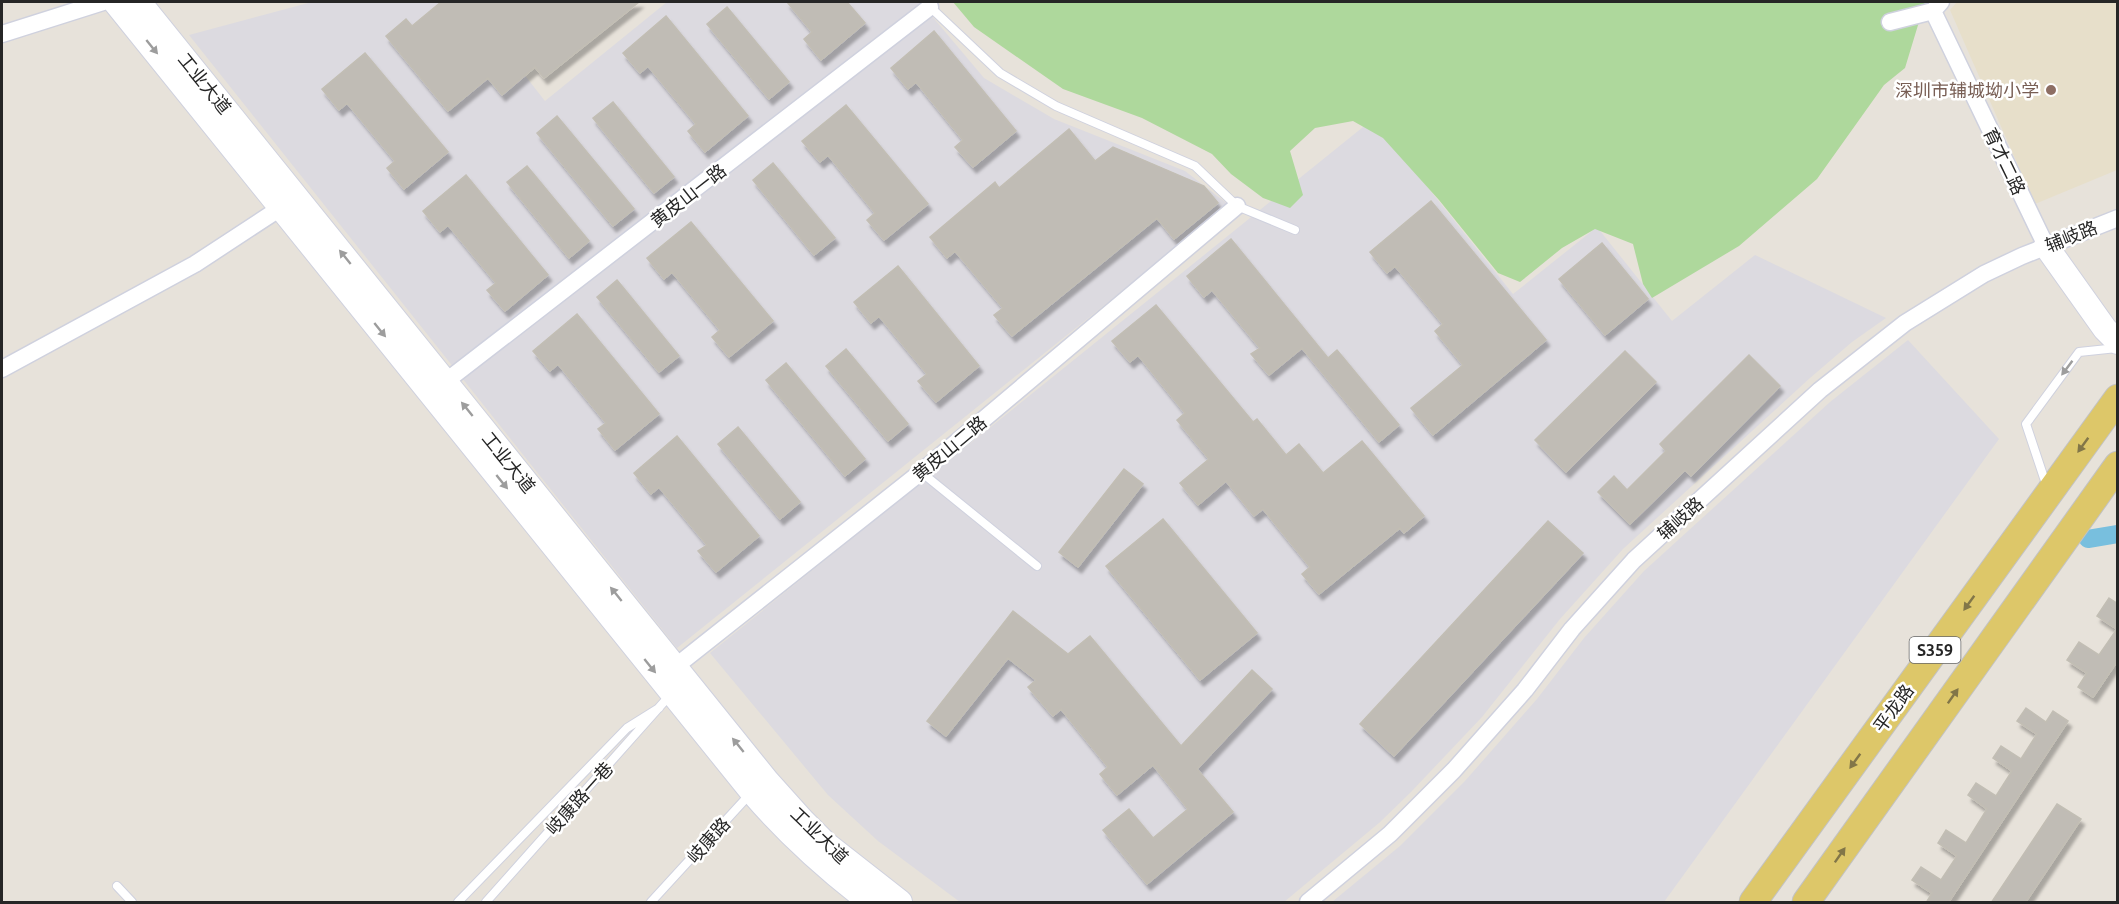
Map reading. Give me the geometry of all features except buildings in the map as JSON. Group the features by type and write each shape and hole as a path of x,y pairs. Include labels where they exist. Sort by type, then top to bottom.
{"main road":[{"name":"平龙路","path":"1753,903 2118,398"},
{"name":"S359","path":"1806,903 2118,465"},
{"path":"2074,525 2118,487"}],"street":[{"path":"2,34 103,2"},
{"name":"工业大道","path":"115,2 445,382 675,668 797,840 870,903"},
{"name":"工业大道","path":"139,2 665,700 760,786 900,903"},
{"name":"黄皮山一路","path":"445,382 928,4"},
{"path":"1890,22 1937,6"},
{"name":"育才二路","path":"1937,6 2046,246"},
{"path":"2,369 195,264 289,202"},
{"name":"黄皮山二路","path":"675,668 921,472 1238,206"},
{"name":"辅岐路","path":"1308,903 1390,834 1454,770 1525,690 1572,628 1634,560 1820,390 1862,355 1945,297 1984,274 2046,246 2118,218"},
{"path":"2046,246 2105,329 2118,342"},
{"path":"665,700 675,668"}],"lane":[{"path":"928,4 1000,73 1056,106 1195,166 1238,206 1295,230"},
{"path":"2049,493 2026,424 2079,352 2118,348"},
{"path":"921,472 1037,566"},
{"path":"458,903 627,728 665,700"},
{"name":"岐康路一巷","path":"486,903 665,700"},
{"name":"岐康路","path":"651,903 760,786"},
{"path":"117,886 132,903"}],"shaded area":[{"path":"312,2 467,2 545,101 667,2 920,2 984,78 1054,119 1185,171 1229,205 677,648 189,35"},
{"name":"深圳市辅城坳小学","path":"1957,2 2117,2 2117,170 2035,204 1950,10"},
{"path":"1373,119 1513,294 1597,227 1672,321 1755,255 1886,318 1852,342 1810,378 1623,549 1560,619 1482,717 1410,793 1379,823 1284,902 960,902 878,841 828,795 710,653"},
{"path":"1908,340 1999,439 1664,902 1332,902 1400,846 1465,781 1537,699 1584,638 1644,571 1830,402"}],"green space":[{"path":"953,2 1925,2 1905,68 1884,85 1817,179 1739,246 1652,298 1643,284 1633,244 1595,229 1562,248 1520,282 1498,273 1439,200 1383,138 1353,121 1315,128 1290,151 1303,195 1290,208 1263,198 1231,174 1212,154 1142,118 1063,89 974,27"}],"waterway":[{"path":"2088,539 2118,534"}],"place":[{"name":"深圳市辅城坳小学","path":"2051,90"}]}
